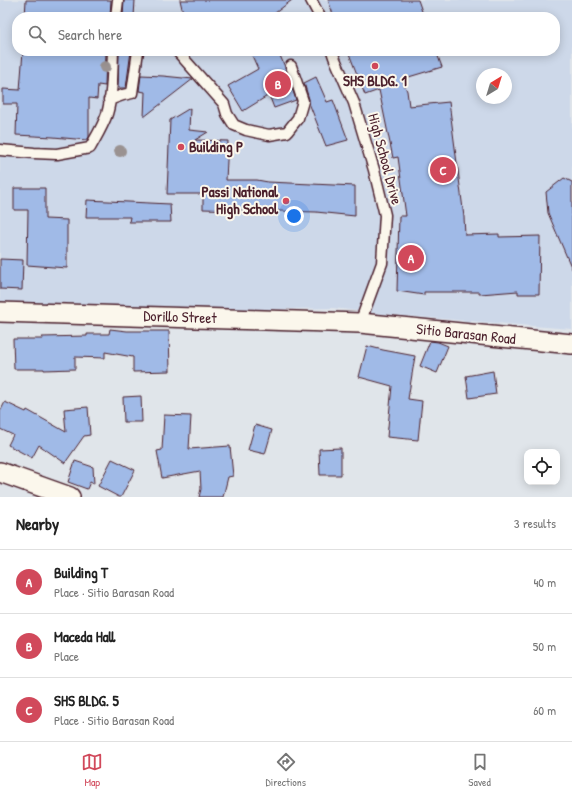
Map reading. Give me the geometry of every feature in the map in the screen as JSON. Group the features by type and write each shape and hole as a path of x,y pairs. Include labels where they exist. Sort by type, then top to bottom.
{"street":[{"name":"Dorillo Street","path":"0,312 360,323"},
{"name":"Sitio Barasan Road","path":"360,323 572,344"},
{"path":"0,472 70,497"}],"lane":[{"path":"117,12 118,0"},
{"path":"311,0 317,12"},
{"path":"0,150 57,154 90,148 107,114 113,56"},
{"path":"109,100 132,93 137,56"},
{"path":"182,56 224,104 227,114 234,125 246,130 269,135 287,132 298,118 302,101 291,66"},
{"name":"High School Drive","path":"334,56 354,103 374,170 385,215 382,263 360,323"}],"shaded area":[{"name":"Passi National High School","path":"0,0 572,0 572,329 391,315 333,308 199,311 0,304"}],"building":[{"path":"26,0 111,0 110,12 25,12"},
{"path":"124,0 135,0 134,12 123,12"},
{"path":"180,0 292,0 276,12 183,12"},
{"path":"328,0 418,0 422,12 332,12"},
{"path":"23,56 106,56 105,86 98,85 97,99 89,98 89,137 87,140 16,135 17,104 3,104 3,89 20,90"},
{"path":"119,56 130,56 126,88 118,88"},
{"path":"252,56 280,56 296,100 274,108 269,95 243,111 228,86 258,69"},
{"path":"350,56 438,56 442,67 402,79 407,91 409,106 449,102 465,235 499,234 499,237 540,236 539,294 518,294 518,291 480,294 480,292 424,292 424,295 397,291 399,216 406,216 398,157 393,158 379,90 365,95"},
{"path":"141,75 193,79 144,117 145,92 139,91"},
{"path":"316,77 327,102 333,100 348,140 326,146 309,103 304,83"},
{"path":"190,108 189,130 208,132 195,140 228,141 226,180 257,180 268,182 355,186 355,216 316,212 203,209 203,194 167,194 170,120"},
{"path":"564,178 572,182 572,269 548,213 546,192"},
{"path":"14,188 45,188 45,219 67,220 67,268 27,265 28,210 14,210"},
{"path":"87,200 170,204 171,222 129,222 130,217 86,217"},
{"path":"0,259 23,260 22,290 0,289"},
{"path":"110,329 127,331 169,331 170,371 133,372 133,357 105,352 105,358 75,357 75,369 14,369 13,339 43,339 42,337 109,334"},
{"path":"430,341 448,346 437,373 420,366"},
{"path":"367,346 415,356 408,399 422,401 418,440 387,437 392,386 359,377"},
{"path":"493,371 496,394 469,398 466,376"},
{"path":"141,396 142,422 124,422 123,397"},
{"path":"5,402 26,412 27,410 66,432 64,409 88,407 90,435 84,436 65,463 39,445 32,458 8,445 13,435 0,429 0,412"},
{"path":"164,415 191,416 189,449 230,446 233,476 228,477 223,497 199,497 201,489 200,471 162,478 157,451 162,450"},
{"path":"255,425 272,430 265,454 248,450"},
{"path":"341,448 341,475 320,475 319,449"},
{"path":"112,459 135,470 121,497 98,486"},
{"path":"75,461 93,467 94,484 90,482 87,489 68,482"}],"place":[{"name":"SHS BLDG. 1","path":"375,66"},
{"name":"Maceda Hall","path":"278,84"},
{"name":"Building P","path":"181,147"},
{"name":"SHS BLDG. 5","path":"443,170"},
{"name":"Passi National High School","path":"286,201"},
{"name":"Building T","path":"411,258"}]}
